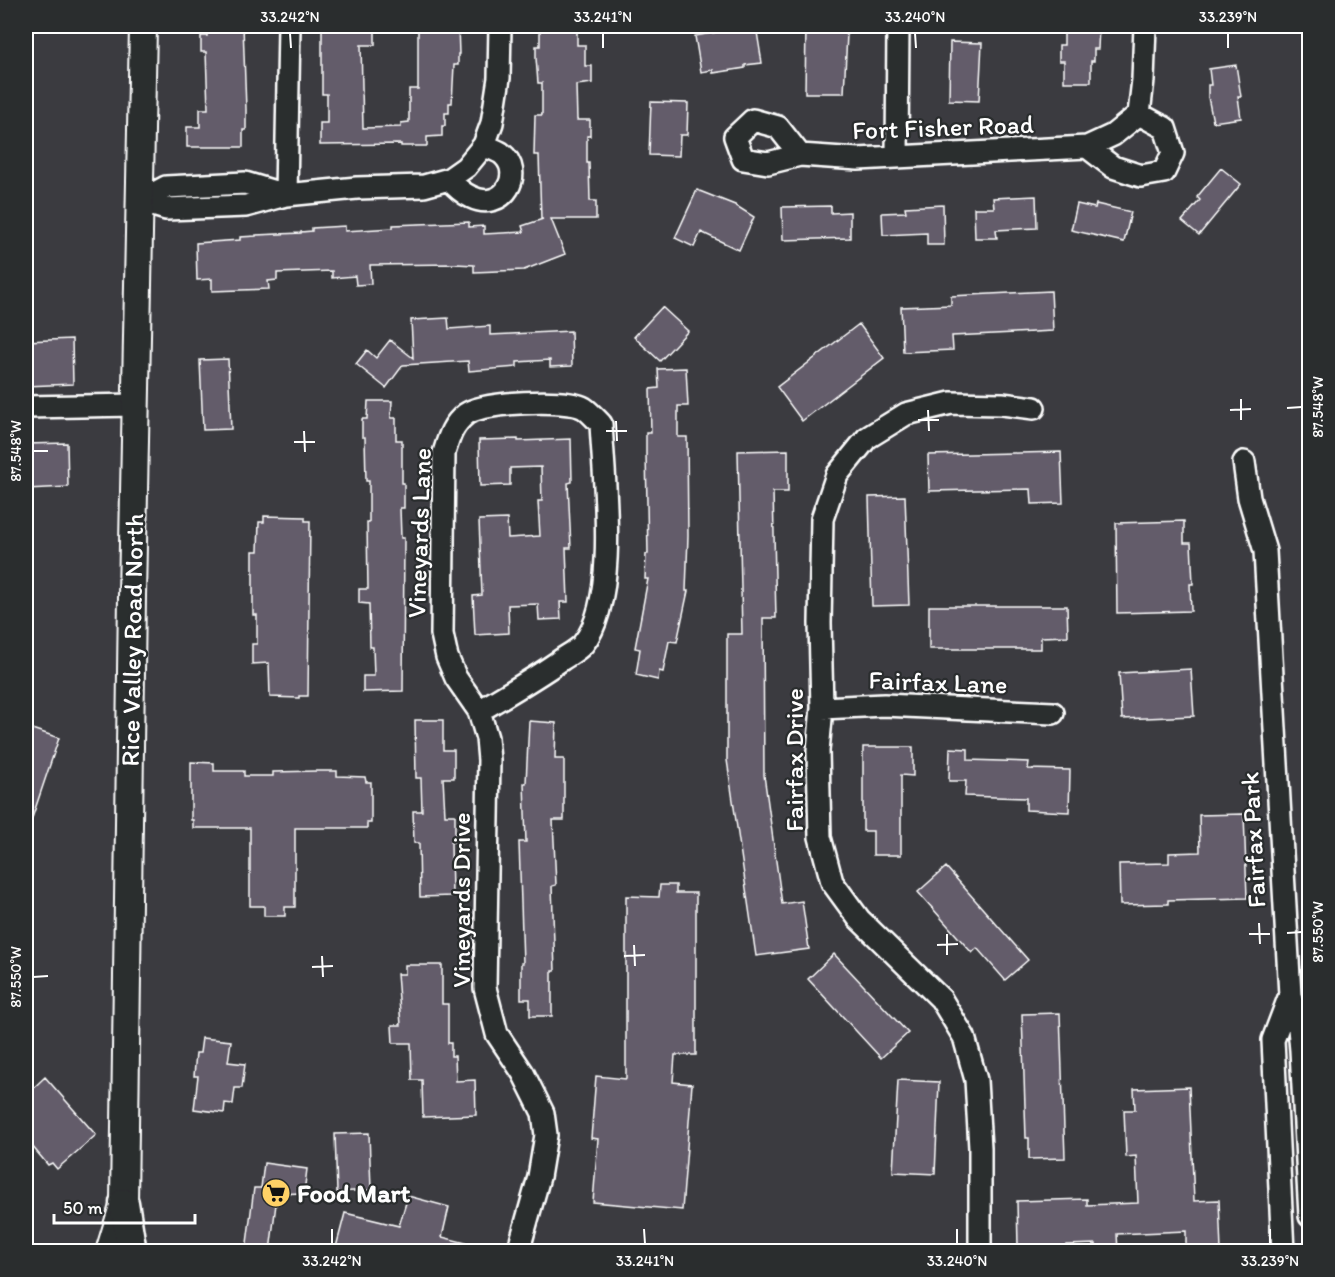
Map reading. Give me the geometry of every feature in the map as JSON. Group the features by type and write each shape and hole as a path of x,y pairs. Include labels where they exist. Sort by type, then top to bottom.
{"main road":[{"path":"124,1203 132,1251"}],"street":[{"name":"Rice Valley Road North","path":"109,1251 124,1203 143,26"},
{"path":"286,195 289,26"},
{"path":"140,201 166,209 246,207 286,195 357,188 424,186 449,179 466,167 484,145 492,123 500,78 500,26"},
{"path":"897,155 898,26"},
{"path":"1087,147 1113,167 1141,176 1164,172 1173,153 1165,128 1139,114 1145,26"},
{"name":"Fort Fisher Road","path":"800,155 858,159 897,155 1087,147 1113,135 1139,114"},
{"path":"449,179 462,193 472,198 482,201 502,196 509,186 512,175 509,164 502,154 484,145"},
{"name":"Vineyards Lane","path":"515,402 560,402 584,407 601,424 606,516 605,584 594,628 581,646 536,677 479,711 456,678 447,657 442,634 444,453 451,429 468,412 515,402"},
{"name":"Fairfax Drive","path":"980,1250 980,1148 976,1080 964,1037 941,999 859,919 832,882 820,837 818,751 822,708 819,623 822,519 837,475 867,438 906,414 951,402 1034,408"},
{"path":"26,407 136,405"},
{"name":"Fairfax Park","path":"1244,462 1249,498 1265,551 1290,995 1273,1040 1283,1251"},
{"name":"Fairfax Lane","path":"822,708 884,705 1053,713"},
{"name":"Vineyards Drive","path":"479,711 487,738 489,760 485,988 497,1034 528,1083 543,1113 546,1135 539,1177 518,1251"},
{"path":"1290,995 1300,1039 1310,1216"}],"building":[{"path":"207,26 243,26 246,130 243,130 243,147 187,147 187,127 200,127 200,109 208,109 206,52 201,52 201,36 207,36"},
{"path":"322,26 375,28 375,45 361,45 363,128 401,127 401,123 409,122 409,89 418,89 418,26 458,26 458,65 454,65 452,103 449,103 449,113 445,113 442,136 427,137 427,146 320,145 320,123 327,123 327,94 322,94"},
{"path":"540,26 577,26 577,45 585,45 585,66 592,66 592,83 576,85 577,120 590,120 590,136 587,136 587,163 589,163 590,201 596,201 596,219 551,219 565,254 524,270 474,272 474,265 456,264 370,265 371,284 356,285 355,276 332,278 332,271 277,273 277,280 268,281 269,289 212,291 212,279 197,280 196,243 240,240 240,237 301,233 312,231 312,228 345,226 345,231 393,228 393,225 469,222 469,227 484,226 484,234 524,232 522,226 543,219 541,219 539,155 534,155 535,115 542,115 542,83 538,83 536,58 536,46 540,46"},
{"path":"734,26 756,26 762,63 713,73 713,70 701,72 695,36 735,29"},
{"path":"806,26 845,26 845,34 847,34 844,93 805,93"},
{"path":"1064,26 1099,26 1098,49 1094,49 1094,61 1091,61 1091,82 1064,82 1064,61 1059,61 1059,45 1064,45"},
{"path":"950,42 982,43 979,101 949,100"},
{"path":"1236,65 1241,97 1238,97 1241,118 1213,122 1208,97 1208,85 1211,85 1209,69"},
{"path":"651,102 688,103 687,135 680,135 679,156 649,155"},
{"path":"1221,168 1241,184 1199,235 1182,221 1200,200 1197,197"},
{"path":"697,190 735,205 754,217 739,250 701,232 694,247 675,238"},
{"path":"1036,196 1037,228 996,230 997,238 975,238 974,208 994,208 993,198"},
{"path":"1077,204 1095,208 1096,204 1131,212 1124,242 1071,230"},
{"path":"943,205 944,245 927,245 927,233 883,235 882,213 906,212 905,207"},
{"path":"831,206 831,213 850,212 850,238 783,240 782,207"},
{"path":"1051,291 1053,331 952,336 953,350 903,352 901,307 951,305 951,296"},
{"path":"662,307 688,331 660,361 634,337"},
{"path":"448,318 449,329 490,326 490,335 571,331 572,366 550,367 550,360 517,362 517,367 469,371 468,361 403,365 386,388 356,364 367,350 376,358 390,340 413,358 411,320"},
{"path":"859,324 884,358 802,421 777,387"},
{"path":"72,339 73,384 26,386 26,341"},
{"path":"228,359 231,429 203,430 200,360"},
{"path":"686,368 688,406 678,406 678,437 687,437 686,591 688,591 677,642 669,641 663,672 659,671 658,680 636,675 640,649 635,648 648,579 645,579 646,554 648,554 646,433 651,433 650,389 659,388 658,369"},
{"path":"368,401 392,401 391,418 396,418 396,440 402,440 404,508 400,508 401,538 404,538 403,691 363,692 363,676 374,676 373,647 370,647 369,604 359,603 359,589 368,589 369,481 366,481 365,437 362,437 362,419 367,419"},
{"path":"518,439 518,441 571,439 572,482 568,483 571,548 566,548 568,602 560,602 561,619 539,620 538,604 508,605 509,633 475,635 473,596 482,595 479,520 507,519 508,538 540,536 538,501 542,501 541,467 510,468 510,485 480,486 479,440"},
{"path":"67,443 68,487 26,489 26,444"},
{"path":"788,450 788,492 773,492 776,618 763,618 764,775 782,904 802,901 809,949 756,956 727,760 727,634 742,634 738,451"},
{"path":"1061,452 1063,503 1032,504 1031,489 929,491 928,455"},
{"path":"905,496 909,605 872,606 869,497"},
{"path":"264,516 305,517 305,521 310,521 308,696 299,696 299,698 270,697 269,663 252,664 252,644 257,644 257,615 253,615 253,551 258,551 259,522 264,522"},
{"path":"1184,521 1184,543 1191,543 1193,584 1190,584 1191,611 1117,613 1116,523"},
{"path":"929,606 1067,606 1068,636 1041,637 1041,649 929,649"},
{"path":"1191,669 1194,716 1122,719 1119,673"},
{"path":"415,720 443,720 443,750 454,750 454,778 443,778 445,815 455,815 455,842 451,842 452,896 420,897 419,843 414,843 413,811 422,811 421,778 416,778"},
{"path":"529,721 556,723 555,759 564,759 564,820 553,820 556,885 552,886 555,971 552,971 552,1016 530,1016 530,999 521,999 521,963 523,963 519,842 526,842 524,783 526,783"},
{"path":"26,727 59,738 28,830 26,830"},
{"path":"863,747 913,747 913,776 901,775 901,855 873,855 873,831 863,831"},
{"path":"950,748 968,749 968,760 1029,762 1028,769 1070,770 1069,812 1026,810 1026,798 965,796 966,781 949,781"},
{"path":"191,762 214,763 214,771 244,771 244,776 273,776 273,772 337,771 337,776 365,777 366,782 371,782 371,823 367,823 367,828 295,828 295,907 285,907 285,916 264,916 264,906 250,906 250,828 193,828"},
{"path":"1244,814 1247,898 1168,900 1168,904 1120,905 1119,864 1169,863 1169,853 1200,852 1199,815"},
{"path":"946,867 1028,960 1005,980 977,948 972,953 918,892"},
{"path":"660,885 676,885 676,893 696,893 696,1055 675,1055 673,1082 692,1084 682,1210 593,1202 598,1139 591,1138 596,1076 626,1079 626,896 659,897"},
{"path":"834,954 908,1033 881,1058 808,979"},
{"path":"405,965 442,965 442,1004 448,1004 448,1043 451,1043 451,1056 455,1056 456,1081 475,1080 476,1115 423,1117 422,1080 412,1080 411,1043 393,1043 392,1025 401,1025 397,974 405,974"},
{"path":"1060,1013 1065,1158 1029,1159 1029,1138 1026,1138 1022,1014"},
{"path":"202,1038 231,1041 228,1062 245,1064 242,1088 235,1088 233,1104 225,1103 224,1113 194,1109 198,1076 194,1076 196,1053 200,1053"},
{"path":"45,1077 96,1135 57,1169 52,1163 48,1165 26,1139 26,1095"},
{"path":"898,1080 939,1082 935,1174 893,1172"},
{"path":"1189,1087 1194,1201 1219,1200 1221,1251 1186,1251 1186,1231 1117,1234 1118,1251 1096,1251 1096,1244 1066,1245 1066,1251 1045,1251 1045,1245 1018,1246 1017,1201 1087,1199 1087,1205 1138,1203 1136,1156 1126,1157 1124,1110 1135,1110 1134,1089"},
{"path":"369,1133 371,1190 337,1192 335,1134"},
{"path":"264,1163 307,1169 304,1193 271,1194 277,1196 270,1251 246,1251 254,1188 261,1188"},
{"path":"408,1196 449,1207 442,1237 478,1246 478,1251 335,1251 345,1213 399,1226"}],"place":[{"name":"Food Mart","path":"276,1193"}]}
